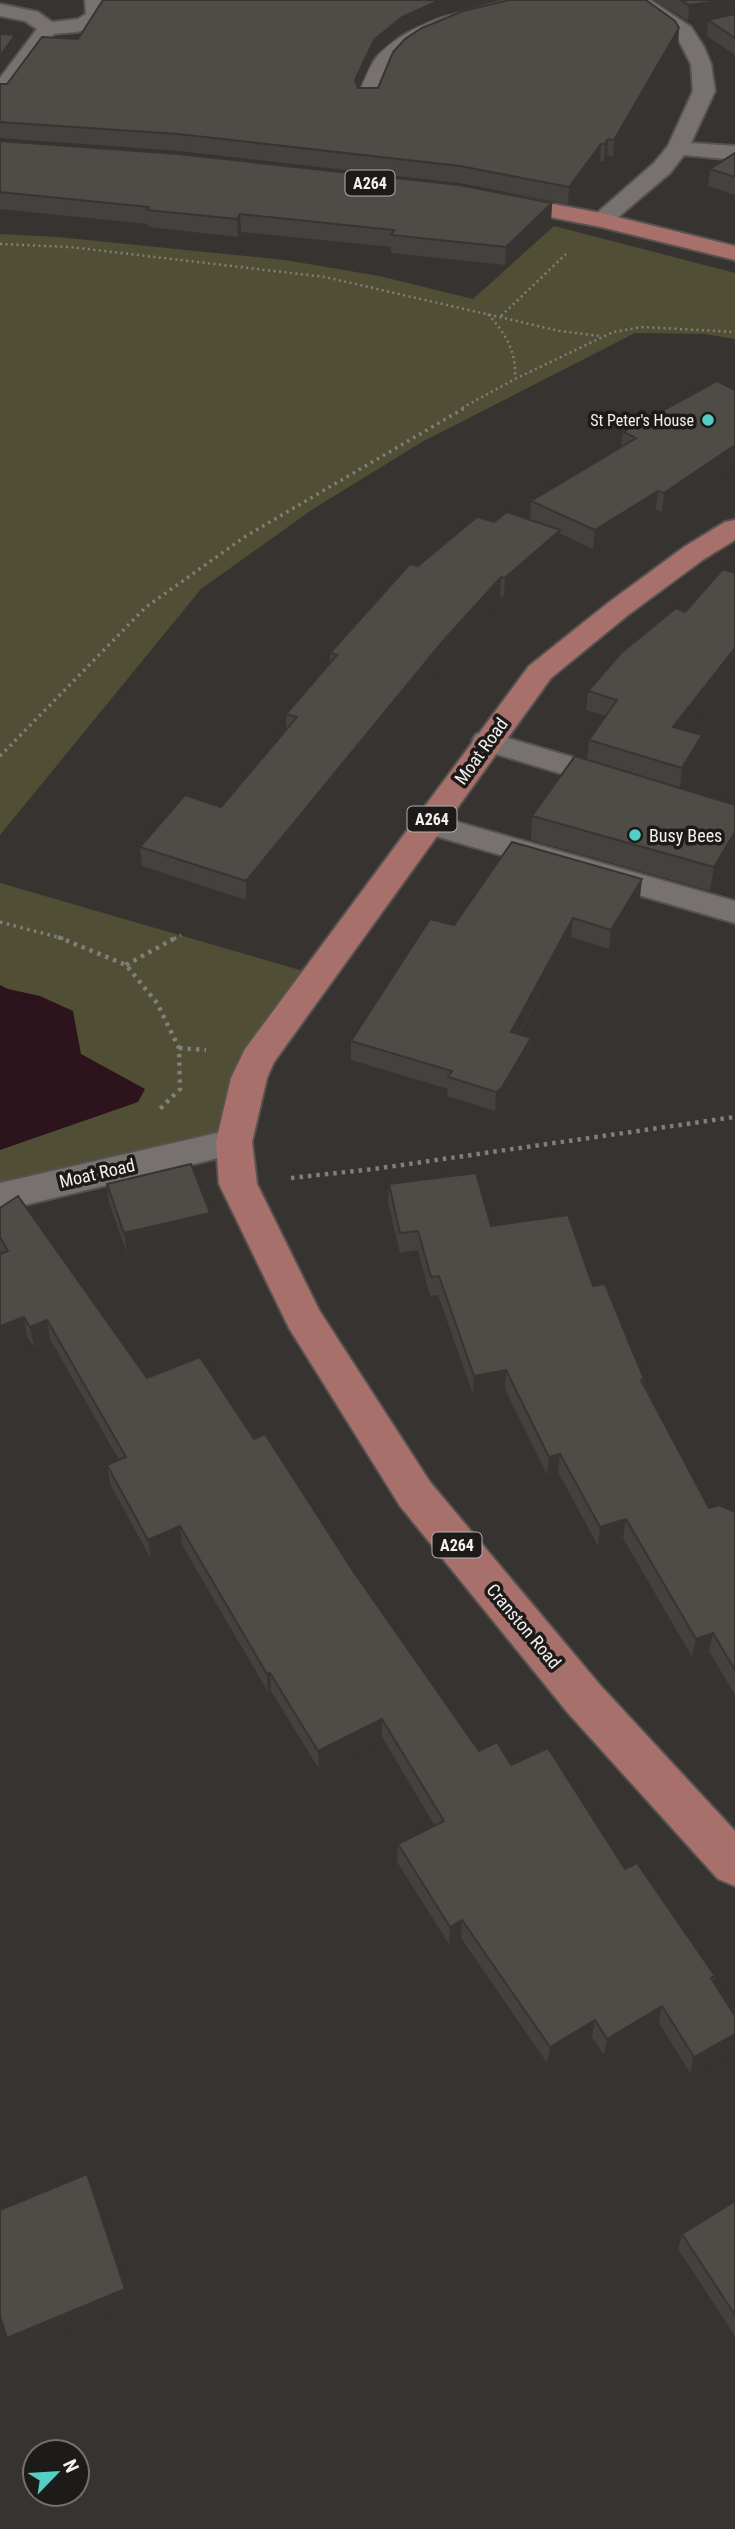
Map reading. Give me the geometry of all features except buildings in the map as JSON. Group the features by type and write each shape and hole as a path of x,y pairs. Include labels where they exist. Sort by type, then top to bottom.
{"main road":[{"path":"472,195 601,220 735,253"},
{"name":"Moat Road","path":"238,1184 234,1142 249,1078 257,1058 487,741 540,672 628,601 735,528"},
{"name":"Cranston Road","path":"238,1184 303,1317 415,1494 584,1699 735,1864"}],"street":[{"path":"15,8 48,27 83,25 96,16 94,0"},
{"path":"368,98 383,62 409,43 492,9 539,0"},
{"path":"601,220 662,168 678,148 704,91 701,64 684,31 636,0"},
{"path":"0,93 48,27"},
{"path":"684,31 709,27"},
{"path":"704,91 729,94"},
{"path":"678,148 735,153"},
{"path":"487,741 644,789"},
{"path":"429,824 735,912"},
{"name":"Moat Road","path":"0,1197 234,1142"}],"path":[{"path":"500,317 601,220"},
{"path":"0,244 70,247 325,277 560,331 601,336"},
{"path":"488,314 508,340 517,368 515,379"},
{"path":"0,755 146,607 246,536 395,446 515,379 601,336 642,327 735,332"},
{"path":"0,922 69,940 126,965 157,1003 179,1048 180,1089 158,1111"},
{"path":"126,965 181,935"},
{"path":"238,1184 374,1169 735,1117"}],"shaded area":[{"path":"554,226 735,273 735,339 704,334 635,333 422,442 313,509 201,589 0,835 0,234 58,237 285,260 379,276 473,299"},
{"path":"0,883 310,973 234,1142 0,1197"},
{"path":"0,985 40,996 73,1011 81,1054 145,1089 138,1102 0,1150"}],"place":[{"name":"St Peter's House","path":"708,420"},
{"name":"Busy Bees","path":"635,835"}]}
